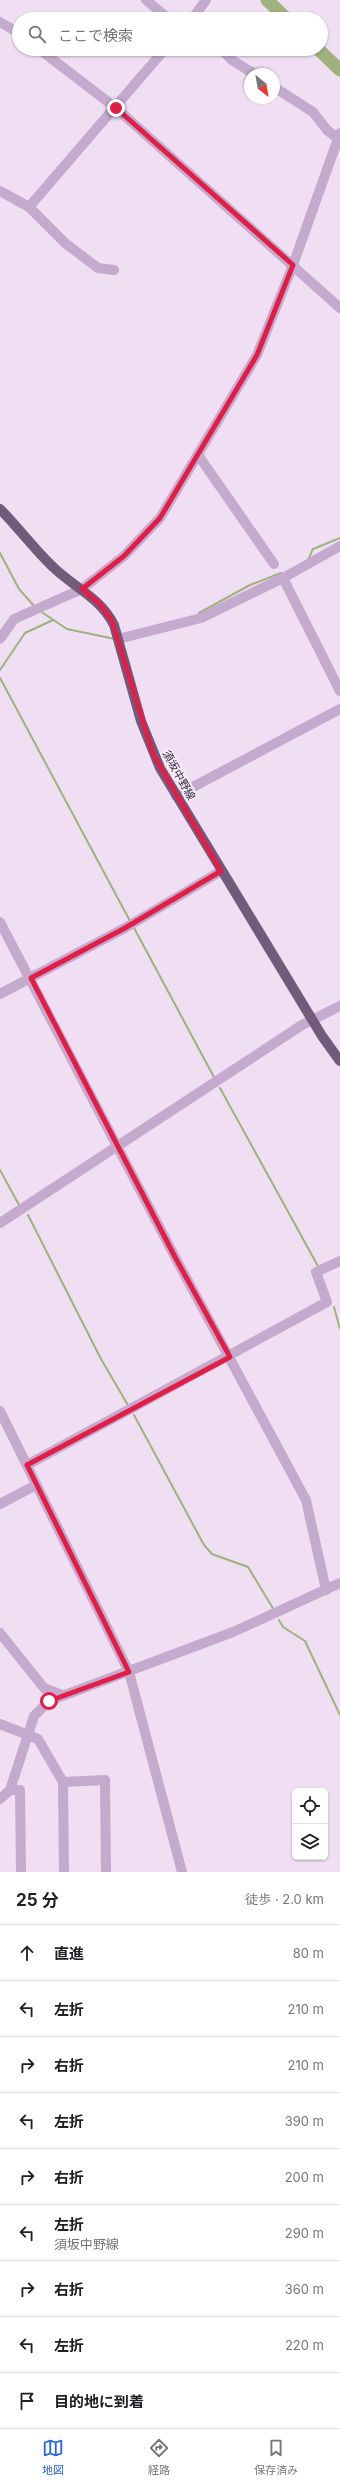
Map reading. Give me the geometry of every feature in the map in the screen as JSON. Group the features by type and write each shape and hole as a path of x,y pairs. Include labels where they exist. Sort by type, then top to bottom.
{"main road":[{"name":"須坂中野線","path":"0,509 51,566 82,589 104,608 114,625 153,754 176,796 221,871 312,1020 340,1061"}],"street":[{"path":"146,0 161,12"},
{"path":"197,12 206,0"},
{"path":"0,22 12,29"},
{"path":"48,56 116,108 340,308"},
{"path":"29,207 116,108 159,56"},
{"path":"228,56 245,68"},
{"path":"0,639 14,619 26,612 82,589 124,556 160,518 257,355 293,265 338,136 326,130 313,112 280,91"},
{"path":"0,191 29,207 65,243 98,268 114,270"},
{"path":"198,456 274,564"},
{"path":"118,639 201,618 283,578 340,546"},
{"path":"283,578 340,691"},
{"path":"176,796 340,709"},
{"path":"0,994 125,928 221,871"},
{"path":"0,922 306,1500 326,1590"},
{"path":"0,1223 302,1025 340,1006"},
{"path":"27,1465 230,1357 327,1302 316,1272 340,1261"},
{"path":"0,1412 129,1672 182,1872"},
{"path":"0,1504 36,1485"},
{"path":"0,1799 10,1790 34,1716 49,1701 233,1632 340,1584"},
{"path":"0,1633 44,1688 62,1695"},
{"path":"0,1724 38,1739 63,1782 64,1872"},
{"path":"63,1782 105,1780 106,1872"},
{"path":"10,1790 20,1790 21,1872"}],"waterway":[{"path":"267,0 280,12"},
{"path":"325,56 340,70"},
{"path":"308,560 313,549 340,538"},
{"path":"0,553 19,589 35,607"},
{"path":"199,613 250,585 281,573"},
{"path":"40,611 67,629 115,639"},
{"path":"0,670 25,633 53,620"},
{"path":"0,678 130,921"},
{"path":"133,926 215,1079"},
{"path":"220,1088 319,1268"},
{"path":"0,1170 19,1205"},
{"path":"28,1215 101,1359 129,1407"},
{"path":"334,1307 340,1329"},
{"path":"134,1415 204,1545 212,1554 248,1567 274,1610"},
{"path":"279,1620 283,1627 305,1641 340,1715"}],"route":[{"path":"49,1701 62,1695 129,1672 27,1465 230,1357 175,1257 31,978 125,928 221,871 166,779 153,754 141,720 114,625 107,612 100,604 82,589 124,556 160,518 257,355 293,265 116,108"}]}
